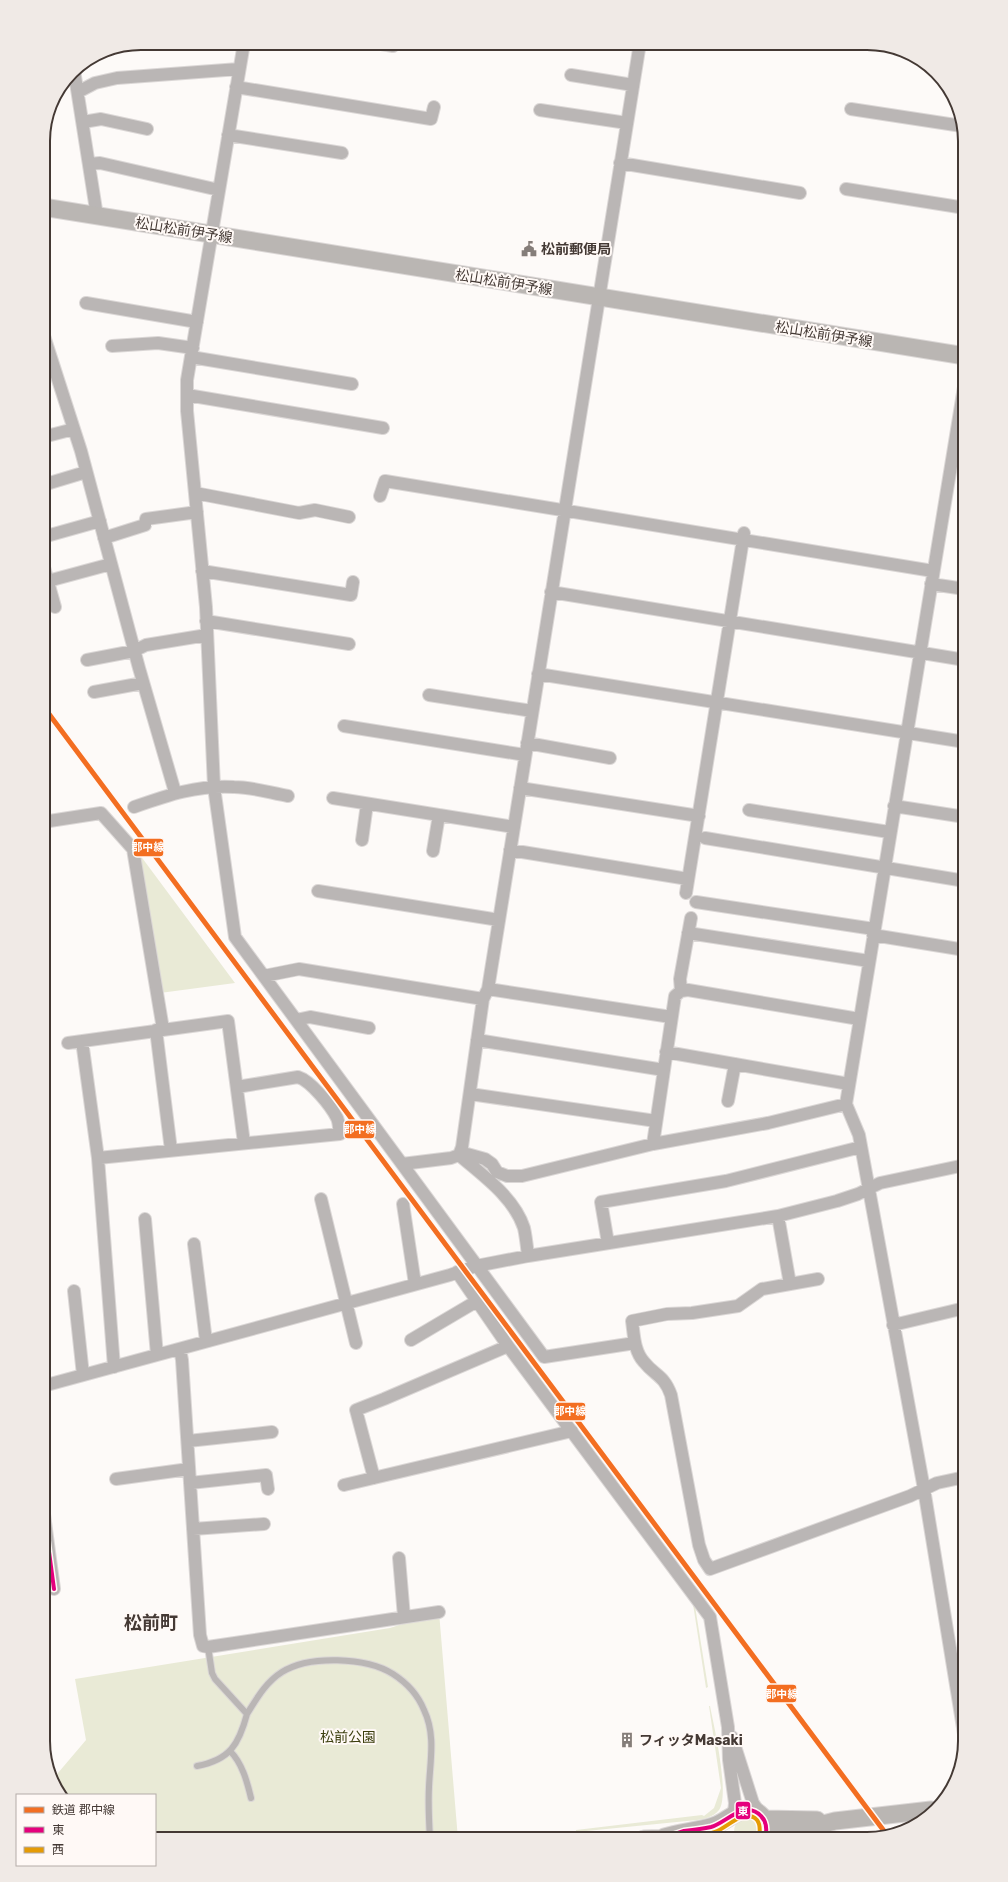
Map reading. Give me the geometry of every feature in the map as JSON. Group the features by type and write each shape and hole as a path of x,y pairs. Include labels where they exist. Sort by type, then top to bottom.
{"main road":[{"name":"松山松前伊予線","path":"50,208 958,355"},
{"path":"681,1832 718,1825 732,1815 748,1809 762,1817 836,1821"},
{"path":"793,1832 836,1821 925,1811"},
{"path":"727,1832 726,1828 732,1815"},
{"path":"762,1817 767,1825 766,1832"}],"street":[{"path":"243,50 192,352 187,395 187,411 207,635 214,787 235,937 544,1357 635,1344"},
{"path":"459,1153 470,1094 477,1040 499,920 639,50"},
{"path":"78,92 95,83 117,78 239,69"},
{"path":"571,75 633,85"},
{"path":"76,79 97,216"},
{"path":"236,87 431,119 434,107"},
{"path":"851,109 956,125"},
{"path":"540,110 627,123"},
{"path":"83,122 101,119 147,129"},
{"path":"228,135 342,153"},
{"path":"89,164 100,163 219,190"},
{"path":"620,163 800,193"},
{"path":"846,189 958,207"},
{"path":"86,303 197,322"},
{"path":"112,346 158,344 352,384"},
{"path":"50,355 74,429 134,651 175,792"},
{"path":"187,395 383,428"},
{"path":"958,423 889,832 846,1104 859,1135 924,1489 958,1697"},
{"path":"50,435 74,429"},
{"path":"50,483 86,472"},
{"path":"380,496 385,481 744,537 933,571"},
{"path":"195,493 300,513 315,510 349,517"},
{"path":"104,538 145,525 146,519 196,512"},
{"path":"50,535 100,521"},
{"path":"686,893 744,537"},
{"path":"50,577 111,564"},
{"path":"202,571 351,595 353,582"},
{"path":"931,584 958,588"},
{"path":"50,591 55,607"},
{"path":"551,592 958,659"},
{"path":"206,621 349,644"},
{"path":"87,660 134,651 146,645 207,635"},
{"path":"538,674 958,741"},
{"path":"94,692 143,683"},
{"path":"429,695 532,711"},
{"path":"344,726 610,758"},
{"path":"134,807 175,792 214,787 235,787 288,796"},
{"path":"520,788 699,816"},
{"path":"333,798 514,827"},
{"path":"362,840 368,804"},
{"path":"894,806 958,816"},
{"path":"749,810 889,832"},
{"path":"50,821 101,813 133,849 159,1030 171,1150"},
{"path":"433,850 439,815"},
{"path":"705,838 958,880"},
{"path":"510,850 688,879"},
{"path":"318,891 499,920"},
{"path":"696,902 873,932 958,949"},
{"path":"681,991 680,979 691,918"},
{"path":"688,933 869,961"},
{"path":"264,976 300,969 671,1017"},
{"path":"653,1144 671,1017 675,996 681,991 688,990 859,1019"},
{"path":"296,1020 310,1017 369,1028"},
{"path":"68,1043 228,1021 244,1143"},
{"path":"477,1040 664,1070"},
{"path":"82,1041 98,1158 114,1367"},
{"path":"666,1052 849,1084"},
{"path":"728,1101 735,1064"},
{"path":"98,1158 340,1134 338,1119 311,1084 304,1079 298,1077 237,1087"},
{"path":"470,1094 656,1121"},
{"path":"402,1164 451,1158 459,1153 485,1159 492,1164 497,1172 507,1176 522,1176 653,1144 768,1123 846,1104"},
{"path":"608,1243 601,1202 726,1181 861,1147"},
{"path":"459,1153 498,1190 517,1213 524,1228 528,1256"},
{"path":"50,1384 476,1266 528,1256 778,1216 837,1201 880,1183 958,1166"},
{"path":"321,1199 356,1343"},
{"path":"403,1204 415,1284"},
{"path":"778,1216 790,1284"},
{"path":"145,1219 157,1355"},
{"path":"194,1244 206,1341"},
{"path":"457,1272 508,1346 710,1617 728,1727 729,1760 735,1803 732,1815"},
{"path":"818,1279 762,1289 738,1306 692,1313 667,1314 632,1321 636,1350 644,1363 667,1383 671,1395 699,1545 704,1560 710,1569 910,1496 937,1483 958,1478"},
{"path":"74,1291 83,1375"},
{"path":"411,1340 477,1302"},
{"path":"893,1325 958,1310"},
{"path":"374,1478 356,1410 508,1346"},
{"path":"180,1349 188,1441 200,1635 203,1646 208,1647 439,1612"},
{"path":"344,1485 572,1431"},
{"path":"188,1441 272,1432"},
{"path":"116,1479 189,1468"},
{"path":"190,1483 266,1475 268,1489"},
{"path":"193,1529 264,1524"},
{"path":"399,1558 404,1617"},
{"path":"50,1560 54,1590"},
{"path":"728,1727 753,1803 762,1817"}],"lane":[{"path":"208,1647 212,1673 215,1679 248,1714"},
{"path":"196,1766 207,1764 230,1751 242,1734 248,1714 264,1687 282,1672 303,1663 321,1660 348,1661 372,1666 392,1673 406,1684 417,1696 425,1710 432,1744 429,1786 430,1832"},
{"path":"230,1751 235,1756 242,1769 251,1798"}],"green space":[{"path":"137,851 235,983 160,993"},
{"path":"693,1604 695,1606 708,1687 706,1688"},
{"name":"松前公園","path":"439,1612 457,1832 156,1832 156,1794 67,1794 62,1787 57,1775 86,1740 75,1679 390,1628"},
{"path":"709,1706 718,1744 722,1776 722,1802 717,1812 709,1817 697,1820 576,1832 576,1830 702,1815 704,1816 714,1808 721,1788"},
{"path":"745,1817 753,1819 759,1824 759,1832 734,1832 735,1826"}],"rail line":[{"name":"郡中線","path":"50,715 883,1830"}],"transit line":[{"name":"東","path":"50,1559 54,1589"},
{"name":"東","path":"681,1832 711,1827 742,1811 749,1810 755,1811 763,1818 766,1832"},
{"name":"西","path":"715,1832 736,1820 747,1816 757,1820 760,1832"}],"place":[{"name":"松前郵便局","path":"529,249"},
{"name":"フィッタMasaki","path":"627,1740"}],"district":[{"name":"松前町","path":"151,1623"}]}
